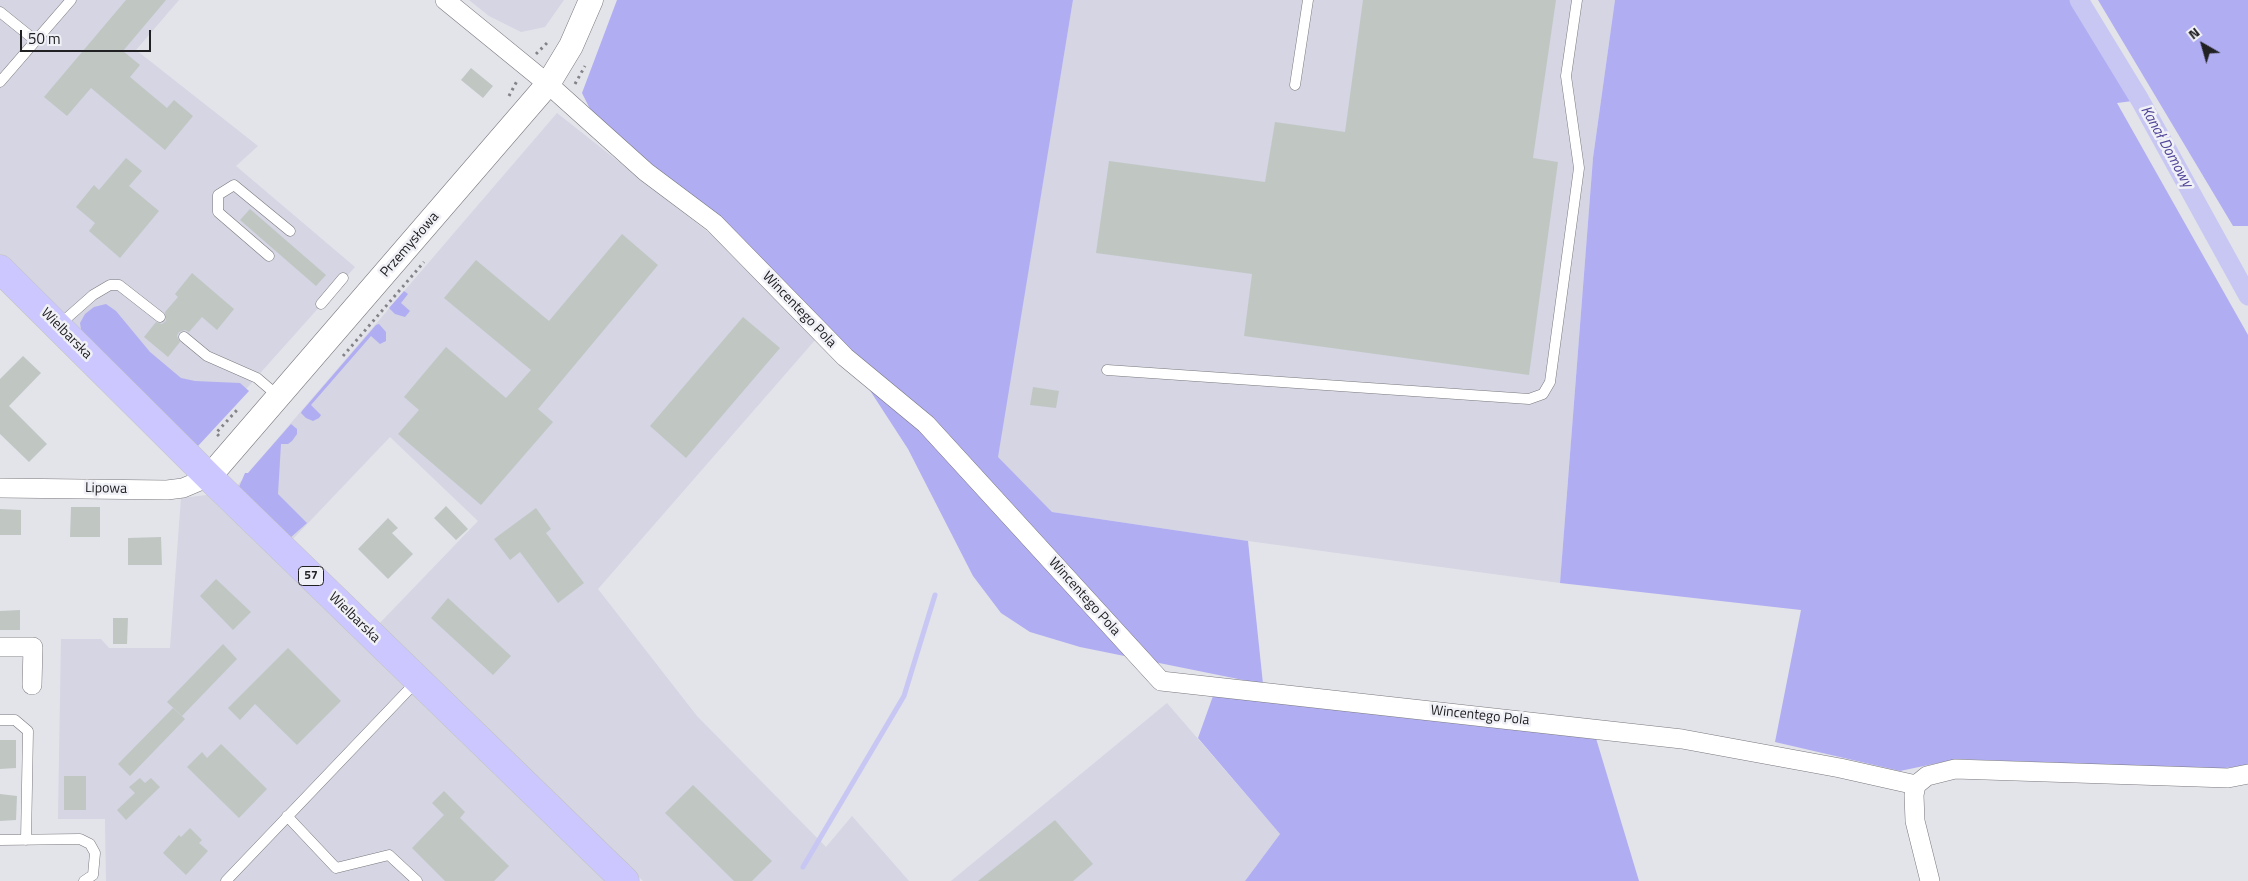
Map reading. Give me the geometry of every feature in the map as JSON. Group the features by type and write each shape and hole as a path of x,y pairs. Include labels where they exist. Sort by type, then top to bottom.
{"main road":[{"name":"Wielbarska","path":"0,269 209,476 625,881"}],"street":[{"name":"Wincentego Pola","path":"445,0 548,84 646,172 714,223 844,357 926,424 1160,681 1682,739 1840,768 1916,785"},
{"name":"Przemysłowa","path":"209,476 548,84 571,46 591,0"},
{"name":"Lipowa","path":"0,488 167,490 183,488 209,476"},
{"path":"0,647 33,647 32,685"},
{"path":"1930,881 1915,820 1914,795 1916,785 1926,776 1955,769 2228,778 2248,774"}],"lane":[{"path":"0,82 70,0"},
{"path":"1295,85 1308,0"},
{"path":"1107,370 1529,399 1543,394 1550,382 1579,168 1566,76 1577,0"},
{"path":"0,12 36,41"},
{"path":"269,256 218,212 218,195 234,185 290,231"},
{"path":"321,304 343,278"},
{"path":"58,325 93,295 110,285 119,285 160,317"},
{"path":"184,338 207,356 257,378 278,396"},
{"path":"226,881 418,680"},
{"path":"0,720 15,720 28,731 26,840"},
{"path":"287,816 336,868 389,855 417,881"},
{"path":"0,840 80,839 90,844 95,853 93,875 84,881"}],"shaded area":[{"path":"0,0 179,0 136,50 258,146 236,166 355,267 196,445 0,255"},
{"path":"469,0 564,0 545,27 521,32 489,16"},
{"path":"617,0 1073,0 998,457 1052,512 1248,541 1263,684 1080,647 1030,632 1001,613 973,576 908,449 871,392 807,306 652,171 590,109 582,93"},
{"path":"1073,0 1615,0 1593,158 1560,583 1248,541 1052,512 997,457"},
{"path":"1615,0 2079,0 2140,100 2117,103 2248,335 2248,765 2218,769 1957,759 1900,771 1775,742 1801,610 1560,583 1593,158"},
{"path":"2098,0 2248,0 2248,226 2233,226"},
{"path":"557,113 718,240 816,339 598,589 697,716 826,847 852,816 909,881 643,881 377,626 478,521 390,437 291,541 236,487"},
{"path":"404,291 408,294 401,303 410,311 405,317 395,314 389,308"},
{"path":"106,304 116,311 150,352 181,378 195,381 240,383 249,391 198,446 82,335 80,323 85,314 94,307"},
{"path":"379,324 386,332 386,341 380,344 371,336 311,405 321,415 319,418 313,421 306,418 301,413 302,411 376,325"},
{"path":"291,424 297,429 297,434 288,444 281,444 278,494 307,523 290,538 239,487 245,473 248,473"},
{"path":"207,495 605,881 106,881 105,819 58,819 61,639 101,639 109,648 170,648 181,498"},
{"path":"1213,696 1595,735 1639,881 1245,881 1280,834 1198,738"},
{"path":"1167,703 1280,834 1245,881 951,881"}],"building":[{"path":"126,0 166,0 123,51 140,65 130,77 167,108 174,100 193,116 165,150 91,88 67,116 44,97"},
{"path":"1363,0 1556,0 1533,158 1558,162 1529,375 1244,336 1252,274 1096,253 1109,161 1265,182 1275,122 1345,132"},
{"path":"471,68 493,86 483,98 461,80"},
{"path":"126,158 142,171 129,186 159,211 120,258 89,231 95,223 76,207 94,185 99,190"},
{"path":"250,209 326,275 316,286 240,220"},
{"path":"622,234 658,265 538,409 553,422 481,505 398,434 419,410 404,397 446,347 506,398 531,370 444,298 476,260 549,321"},
{"path":"192,273 234,309 217,330 202,317 189,332 185,330 179,332 177,336 180,342 168,357 144,337 156,322 162,324 166,321 165,312 178,297 175,294"},
{"path":"743,317 780,348 686,458 650,426"},
{"path":"23,356 41,373 9,406 47,444 29,462 0,434 0,379"},
{"path":"1033,387 1059,391 1056,408 1030,405"},
{"path":"446,506 468,529 456,540 434,518"},
{"path":"71,507 100,507 100,537 70,537"},
{"path":"536,508 551,529 546,533 584,583 558,603 520,552 510,560 494,539"},
{"path":"0,509 21,510 21,535 0,535"},
{"path":"388,518 398,528 392,533 413,554 388,579 358,549"},
{"path":"161,537 162,565 128,565 128,538"},
{"path":"216,579 251,612 233,630 200,596"},
{"path":"448,598 511,656 493,675 431,618"},
{"path":"20,610 20,630 0,630 0,611"},
{"path":"113,618 128,618 127,644 113,644"},
{"path":"223,644 237,659 182,716 167,702"},
{"path":"288,648 341,701 297,745 255,704 240,720 228,708"},
{"path":"173,708 185,719 130,776 118,764"},
{"path":"0,740 16,740 16,768 0,769"},
{"path":"221,744 267,789 239,818 187,767 202,752 207,758"},
{"path":"64,776 86,776 86,810 64,810"},
{"path":"140,778 145,783 151,778 160,787 126,820 117,810 135,793 129,787"},
{"path":"693,785 772,861 752,881 734,881 665,813"},
{"path":"444,791 465,812 460,818 509,866 494,881 445,881 412,848 444,815 432,803"},
{"path":"0,794 17,796 16,820 0,821"},
{"path":"1055,820 1093,864 1073,881 978,881"},
{"path":"190,828 202,840 199,843 208,851 186,875 163,853 179,835 181,837"}],"waterway":[{"name":"Kanał Domowy","path":"2079,0 2140,100 2248,296"},
{"path":"803,867 904,696 935,595"}]}
